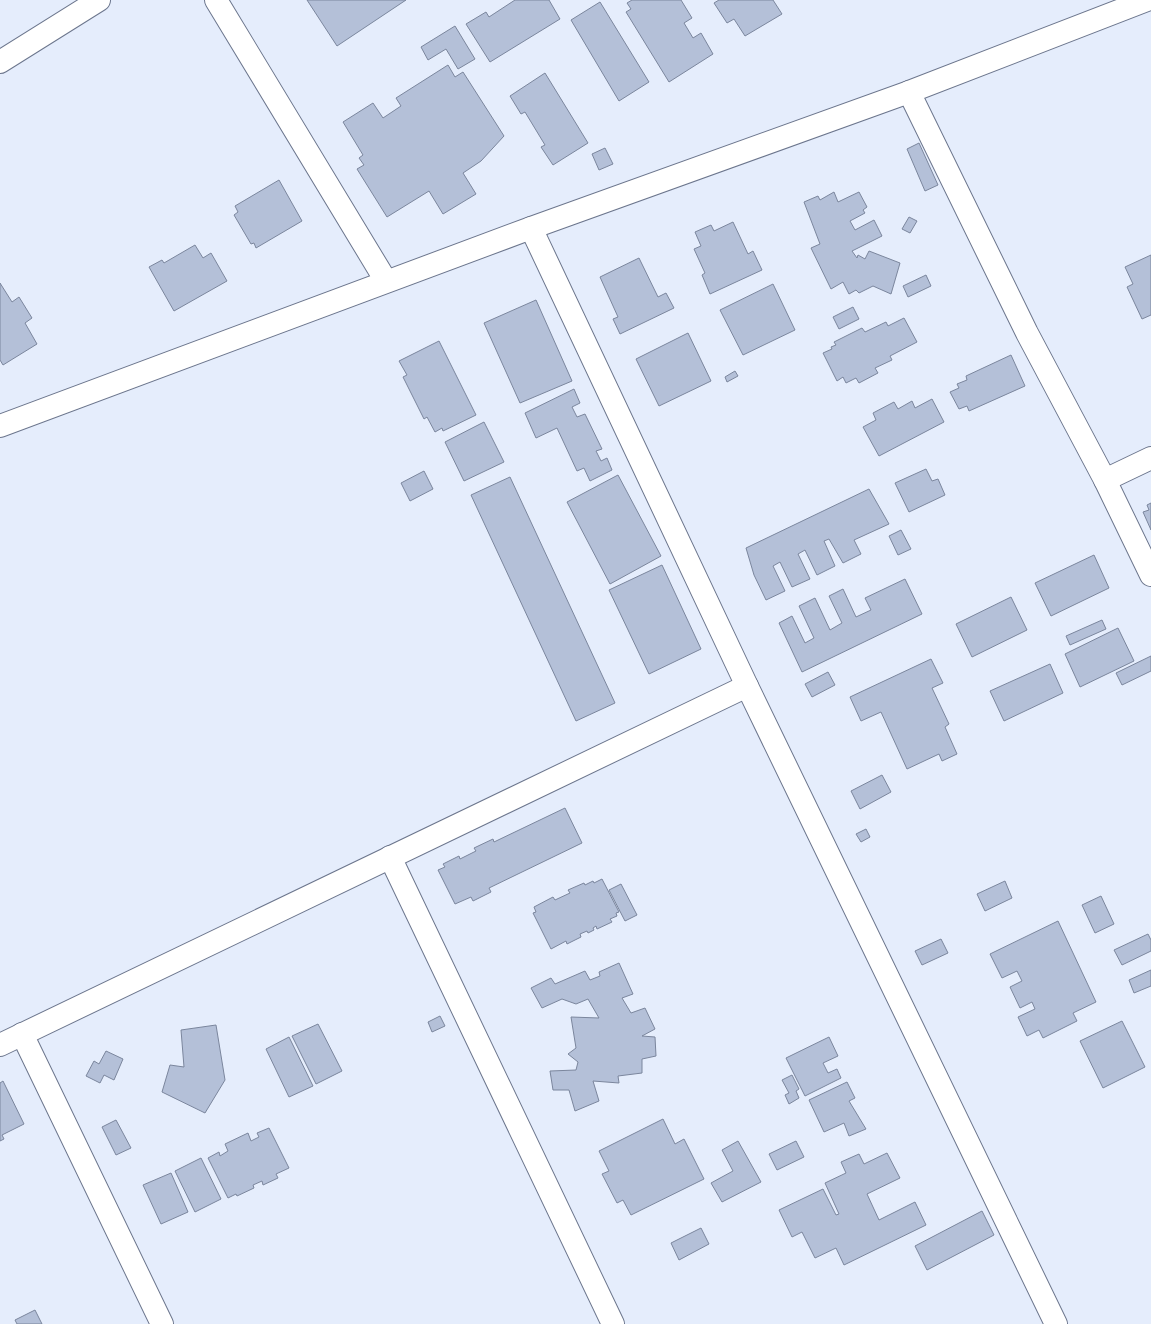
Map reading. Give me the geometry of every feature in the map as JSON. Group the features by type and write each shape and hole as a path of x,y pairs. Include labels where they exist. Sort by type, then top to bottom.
{"street":[{"path":"0,62 99,0"},
{"path":"216,0 386,281"},
{"path":"0,426 386,281 909,92 1147,0"},
{"path":"909,92 1027,333 1106,480 1151,575"},
{"path":"531,228 747,686 1056,1324"},
{"path":"1106,480 1151,458"},
{"path":"0,1045 747,686"},
{"path":"390,857 613,1324"},
{"path":"22,1034 162,1324"}],"building":[{"path":"307,0 406,0 337,46"},
{"path":"515,0 549,0 560,19 490,62 466,24 486,12 489,17"},
{"path":"632,0 681,0 692,18 684,23 693,38 701,33 713,54 669,82 626,12 631,9 627,3"},
{"path":"719,0 773,0 782,14 745,36 734,19 727,23 714,3"},
{"path":"600,2 649,82 619,101 571,20"},
{"path":"455,26 475,59 458,69 446,49 428,60 421,47"},
{"path":"448,65 455,77 463,72 504,136 481,161 463,173 476,194 443,214 429,191 387,217 357,169 364,165 359,158 363,155 343,122 373,103 383,118 401,106 396,98"},
{"path":"545,73 588,143 553,165 541,147 545,145 525,112 521,114 510,96"},
{"path":"919,143 938,185 925,191 907,149"},
{"path":"605,148 613,164 599,170 592,154"},
{"path":"279,180 302,221 256,248 254,243 251,244 234,215 238,212 235,206"},
{"path":"834,192 838,202 859,192 867,207 863,210 865,213 850,221 855,230 874,220 882,236 852,251 857,258 858,255 865,259 869,251 900,263 891,294 873,286 859,293 856,290 849,294 843,282 831,289 811,248 820,244 804,202 818,196 820,200"},
{"path":"909,217 917,221 910,233 902,229"},
{"path":"733,222 748,254 753,251 762,270 710,294 702,275 705,273 694,249 701,246 695,232 711,225 714,231"},
{"path":"195,245 203,258 211,253 227,281 174,311 149,267 162,260 164,263"},
{"path":"1151,255 1151,315 1142,319 1127,287 1133,284 1125,267"},
{"path":"639,258 658,297 666,293 674,308 620,334 613,319 618,317 600,277"},
{"path":"926,275 931,286 908,297 903,286"},
{"path":"0,283 12,302 19,297 32,318 25,323 37,344 3,365 0,360"},
{"path":"773,284 795,330 743,355 720,310"},
{"path":"536,300 572,381 520,403 484,323"},
{"path":"853,307 859,319 839,329 833,317"},
{"path":"904,318 917,342 890,356 892,360 875,368 878,373 859,383 856,378 846,383 843,377 837,381 823,353 832,349 831,347 836,345 834,342 862,328 865,332 886,322 888,326"},
{"path":"688,333 711,381 659,406 636,359"},
{"path":"439,341 476,415 443,431 442,428 435,432 427,417 424,419 403,377 407,375 399,361"},
{"path":"1011,355 1025,386 969,411 967,406 959,409 950,392 959,388 957,384 967,380 966,376"},
{"path":"735,371 738,376 727,382 725,377"},
{"path":"574,389 580,403 572,407 577,417 585,414 602,449 596,451 601,461 607,458 612,470 590,481 584,468 577,471 557,428 536,438 525,413"},
{"path":"932,399 944,422 879,456 863,427 876,420 873,413 894,402 898,409 912,401 915,408"},
{"path":"484,422 504,462 464,481 445,442"},
{"path":"926,469 932,481 938,479 945,495 909,512 895,483"},
{"path":"424,471 433,489 410,501 401,483"},
{"path":"618,475 661,556 610,584 567,502"},
{"path":"510,477 615,703 576,721 471,495"},
{"path":"869,489 889,524 854,540 861,554 843,563 829,539 824,541 835,566 817,575 805,550 798,554 810,579 792,587 780,562 773,566 785,591 766,600 754,575 746,548"},
{"path":"1151,503 1151,530 1143,512 1149,510 1147,505"},
{"path":"901,530 911,549 898,555 889,536"},
{"path":"1094,555 1109,588 1051,616 1035,583"},
{"path":"662,565 701,649 649,674 609,590"},
{"path":"905,579 922,614 802,672 779,623 792,616 805,643 814,638 799,606 815,598 830,630 842,623 829,596 843,589 856,617 871,610 865,598"},
{"path":"1011,597 1027,630 972,657 956,624"},
{"path":"1102,620 1106,629 1070,645 1066,636"},
{"path":"1118,628 1134,661 1080,687 1065,654"},
{"path":"1151,656 1151,671 1122,685 1116,673"},
{"path":"931,659 943,683 932,688 949,724 945,727 957,754 942,761 939,754 907,769 881,712 861,721 850,697"},
{"path":"1050,664 1063,693 1004,721 990,691"},
{"path":"828,672 835,685 812,697 805,684"},
{"path":"882,775 891,792 860,809 851,791"},
{"path":"565,808 582,843 489,888 491,892 473,901 471,897 455,904 438,870 445,867 443,864 459,856 460,859 476,851 474,848 493,839 494,842"},
{"path":"866,829 870,837 861,842 856,834"},
{"path":"602,879 619,912 616,913 617,916 610,919 612,922 597,929 596,926 593,928 594,930 588,933 587,931 580,934 581,937 567,944 566,941 551,949 533,913 536,912 534,907 553,897 555,900 570,893 568,890 584,883 585,885 593,881 594,883"},
{"path":"1005,881 1012,898 985,911 977,894"},
{"path":"621,884 637,915 625,921 609,890"},
{"path":"1101,896 1114,924 1095,933 1082,905"},
{"path":"1058,921 1096,1002 1073,1013 1077,1021 1043,1038 1039,1030 1027,1036 1018,1017 1035,1009 1032,1002 1020,1008 1010,987 1022,981 1017,971 1002,978 990,954"},
{"path":"1148,934 1151,940 1151,951 1122,965 1114,950"},
{"path":"941,939 948,953 922,965 915,951"},
{"path":"619,963 633,994 622,998 631,1013 645,1008 655,1029 642,1036 655,1037 656,1056 642,1059 642,1073 618,1076 619,1083 593,1081 599,1101 575,1111 569,1090 553,1090 550,1071 576,1070 578,1062 568,1054 576,1048 571,1017 599,1018 588,999 576,1004 562,999 542,1008 531,988 551,978 555,984 585,971 590,980 600,976 599,972"},
{"path":"1151,970 1151,986 1134,993 1129,980"},
{"path":"440,1016 445,1026 432,1032 428,1022"},
{"path":"1122,1021 1145,1067 1103,1088 1080,1041"},
{"path":"318,1024 342,1071 316,1084 292,1036"},
{"path":"216,1025 225,1080 205,1113 162,1092 170,1065 184,1067 181,1030"},
{"path":"289,1037 313,1086 289,1097 266,1049"},
{"path":"829,1037 838,1056 823,1063 828,1073 837,1069 841,1078 805,1096 786,1058"},
{"path":"106,1051 123,1059 114,1080 104,1075 100,1083 86,1076 94,1061 99,1064"},
{"path":"792,1075 799,1089 796,1091 799,1098 789,1104 785,1095 789,1093 782,1080"},
{"path":"3,1081 24,1124 2,1135 4,1139 0,1141 0,1083"},
{"path":"847,1082 855,1098 849,1101 866,1129 849,1136 844,1123 824,1132 809,1100"},
{"path":"663,1119 675,1144 684,1139 704,1179 631,1215 623,1200 617,1203 602,1174 609,1171 599,1151"},
{"path":"116,1120 131,1148 116,1155 102,1127"},
{"path":"269,1128 289,1168 276,1174 278,1178 263,1185 262,1181 253,1185 254,1188 237,1196 236,1194 228,1198 208,1158 219,1152 220,1156 228,1151 225,1144 248,1133 251,1141 259,1137 257,1133"},
{"path":"738,1141 761,1182 722,1202 711,1183 733,1171 722,1150"},
{"path":"796,1141 804,1157 777,1170 769,1154"},
{"path":"887,1153 900,1178 867,1194 879,1220 915,1202 926,1225 844,1265 836,1248 815,1258 802,1232 792,1237 779,1210 823,1189 836,1215 839,1214 825,1183 846,1173 841,1162 859,1154 864,1164"},
{"path":"201,1158 221,1199 195,1212 175,1171"},
{"path":"171,1173 188,1212 161,1224 143,1185"},
{"path":"982,1211 994,1235 927,1270 915,1246"},
{"path":"701,1228 709,1244 679,1260 671,1243"},
{"path":"35,1310 42,1324 17,1324 15,1320"}]}
